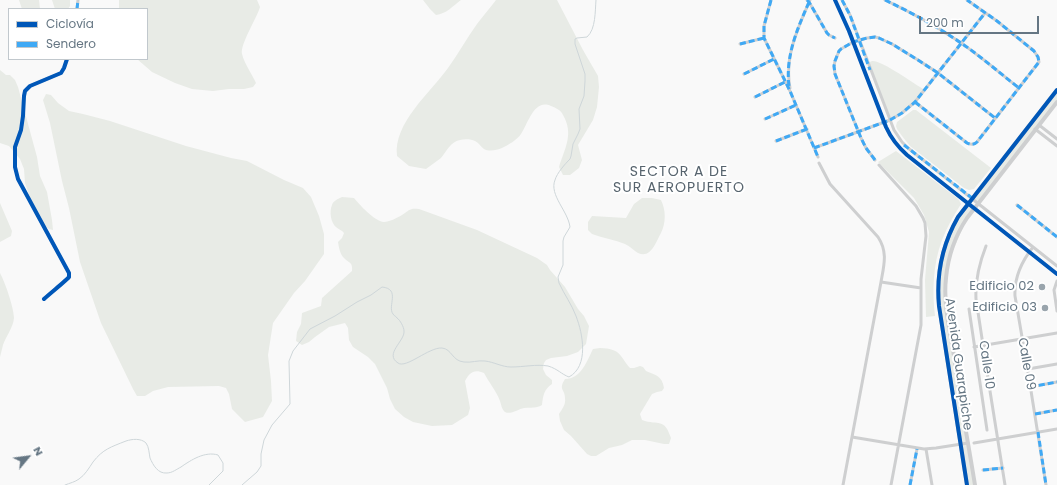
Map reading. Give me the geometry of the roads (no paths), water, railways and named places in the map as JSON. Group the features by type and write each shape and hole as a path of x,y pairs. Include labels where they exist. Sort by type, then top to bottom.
{"street":[{"path":"771,0 764,26 764,38 790,91 818,157"},
{"path":"835,0 843,16 884,122 892,138 902,150 1057,274"},
{"path":"842,0 850,15 890,120 898,136 908,148 1057,266"},
{"path":"885,0 921,18 961,43 1019,88"},
{"path":"915,102 966,143 971,145 978,142 1039,62 1034,51 967,0"},
{"path":"809,1 827,33 835,38"},
{"path":"790,91 788,70 790,54 809,1"},
{"path":"814,148 890,120 902,113 915,102 985,13"},
{"path":"875,160 858,132 838,81 834,66 839,51 843,47 853,42 870,37 879,38 892,44 938,73 996,118"},
{"path":"740,44 764,38"},
{"path":"744,74 774,59"},
{"path":"44,299 67,279 69,273 18,179 15,167 15,147 22,126 25,91 30,86 61,73 67,60"},
{"path":"755,97 785,82"},
{"name":"Avenida Guarapiche","path":"967,485 941,324 938,289 939,270 944,250 955,223 968,203 1057,90"},
{"name":"Avenida Guarapiche","path":"975,485 948,315 946,286 947,269 954,244 963,223 1057,102"},
{"path":"765,119 796,105"},
{"path":"1039,124 1057,139"},
{"path":"776,141 806,129"},
{"path":"1036,129 1057,146"},
{"path":"818,163 830,184 881,241 885,255 843,485"},
{"path":"879,165 913,202 925,223 926,236 921,288 921,325 900,445 891,485"},
{"path":"1017,205 1057,237"},
{"name":"Calle 10","path":"986,246 978,270 976,299 1005,485"},
{"name":"Calle 09","path":"1033,246 1020,269 1014,288 1046,485"},
{"path":"1057,281 1054,290 1057,311"},
{"path":"881,282 921,288"},
{"path":"969,309 987,430"},
{"path":"974,347 1057,333"},
{"path":"1028,369 1057,364"},
{"path":"1030,387 1057,382"},
{"path":"981,392 990,391"},
{"path":"1035,414 1057,410"},
{"path":"974,443 1057,429"},
{"path":"852,437 917,449 968,443"},
{"path":"910,485 917,449"},
{"path":"926,449 932,485"},
{"path":"982,470 1003,468"}],"waterway":[{"path":"242,485 257,472 261,466 261,454 264,440 272,425 290,404 289,361 293,351 310,329 335,316 382,287 388,288 391,291 392,311 401,322 404,329 402,339 396,347 393,356 398,363 402,364 412,361 431,351 442,348 448,350 457,360 464,362 485,361 511,367 539,365 548,366 569,377 575,372 580,365 582,358 583,349 581,332 579,323 559,283 558,277 563,265 563,241 570,227 569,221 557,197 554,186 557,174 570,159 573,144 580,129 579,109 584,96 585,74 575,44 575,39 587,37 590,34 594,20 596,0"},
{"path":"65,485 76,481 81,477 104,451 126,441 136,439 142,440 146,443 150,458 158,471 164,473 173,472 203,455 218,455 223,463 223,471 209,485"}],"place":[{"name":"Edificio 02","path":"1042,287"},
{"name":"Edificio 03","path":"1045,308"}],"district":[{"name":"SECTOR A DE SUR AEROPUERTO","path":"679,180"}]}
